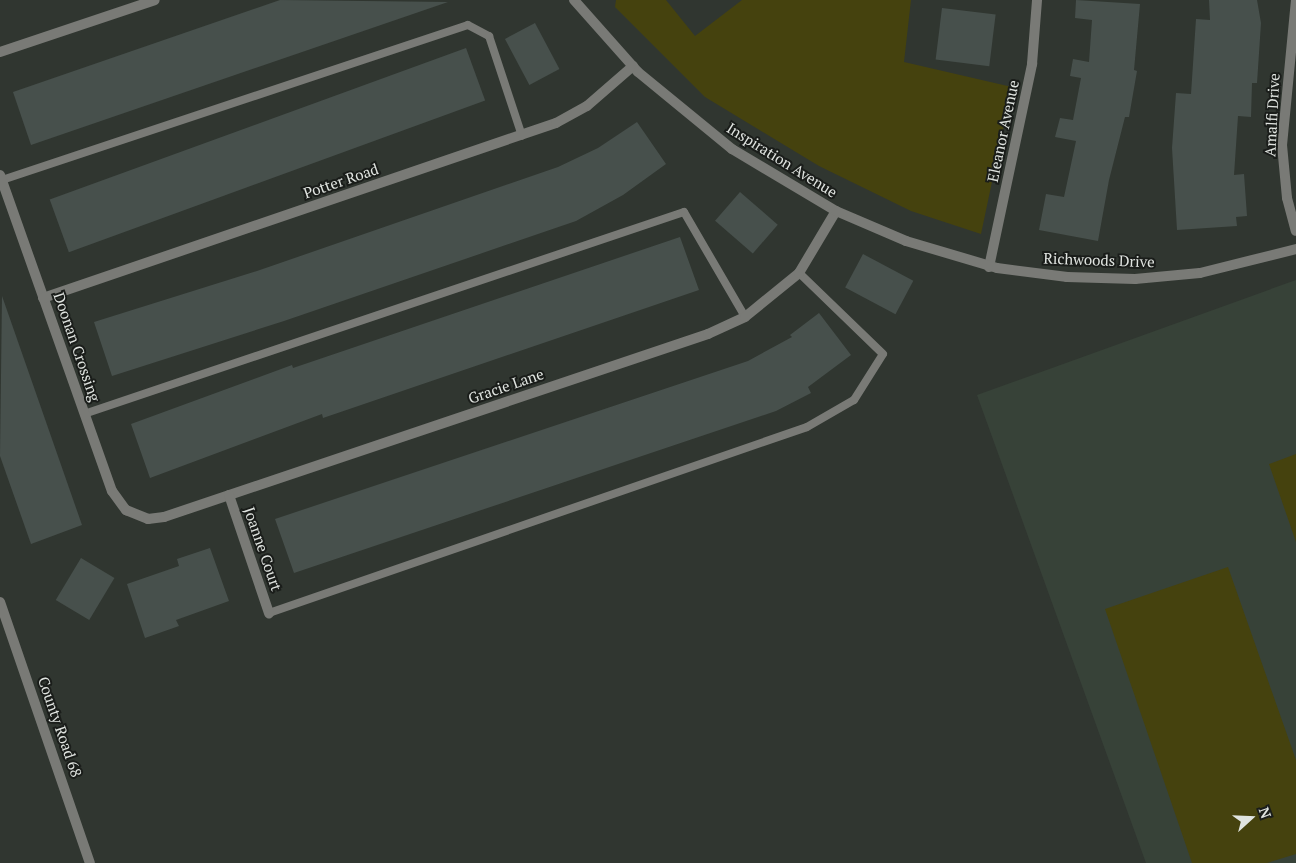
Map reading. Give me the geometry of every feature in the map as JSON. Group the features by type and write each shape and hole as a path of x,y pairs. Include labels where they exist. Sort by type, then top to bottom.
{"street":[{"path":"0,52 155,0"},
{"name":"Inspiration Avenue","path":"574,0 633,66 732,149 836,211 906,241 989,266"},
{"name":"Eleanor Avenue","path":"989,266 1032,64 1037,0"},
{"name":"Amalfi Drive","path":"1296,0 1282,145 1287,198 1296,230"},
{"name":"Potter Road","path":"43,298 522,136 587,106 633,66"},
{"name":"Doonan Crossing","path":"1,178 115,499 126,510 140,518"},
{"name":"Gracie Lane","path":"140,518 164,517 708,334 745,317 799,273 836,211"},
{"name":"Richwoods Drive","path":"989,266 1067,277 1135,279 1200,273 1296,249"},
{"name":"Joanne Court","path":"229,495 269,613"},
{"name":"County Road 68","path":"0,602 90,863"}],"lane":[{"path":"1,178 468,24 489,36 522,136"},
{"path":"84,414 684,212 745,317"},
{"path":"269,613 807,427 854,400 883,354 799,273"}],"shaded area":[{"path":"616,0 666,0 695,36 742,0 911,0 904,62 1012,87 981,234 911,211 819,166 705,97 615,7"},
{"path":"1296,280 1296,863 1146,863 977,395"},
{"path":"1296,454 1296,542 1269,464"},
{"path":"1228,567 1296,760 1296,854 1267,863 1192,863 1105,609"}],"building":[{"path":"280,0 448,2 31,145 13,92"},
{"path":"1076,0 1140,4 1134,70 1137,71 1129,117 1125,117 1109,180 1098,241 1039,230 1046,194 1064,197 1076,141 1055,137 1060,118 1073,120 1081,78 1070,76 1073,59 1089,62 1092,20 1075,18"},
{"path":"1209,0 1257,0 1261,23 1257,83 1252,83 1251,117 1238,116 1234,175 1244,174 1247,216 1236,217 1237,226 1177,230 1172,148 1176,93 1191,94 1196,19 1210,20"},
{"path":"942,8 996,15 989,66 936,60"},
{"path":"535,23 559,69 529,85 505,39"},
{"path":"466,48 485,101 69,252 50,200"},
{"path":"637,122 666,164 623,195 576,221 284,321 112,376 94,322 257,271 558,167 598,148"},
{"path":"740,192 778,225 753,253 715,221"},
{"path":"680,237 699,290 323,418 322,414 150,478 131,424 292,365 293,368"},
{"path":"863,254 913,281 895,314 845,288"},
{"path":"2,296 82,525 31,544 0,456"},
{"path":"819,313 851,355 808,387 811,393 776,411 294,573 275,519 748,361 792,337 790,335"},
{"path":"210,548 229,601 176,620 179,626 145,638 127,584 179,566 177,559"},
{"path":"81,558 114,578 89,620 56,600"}]}
